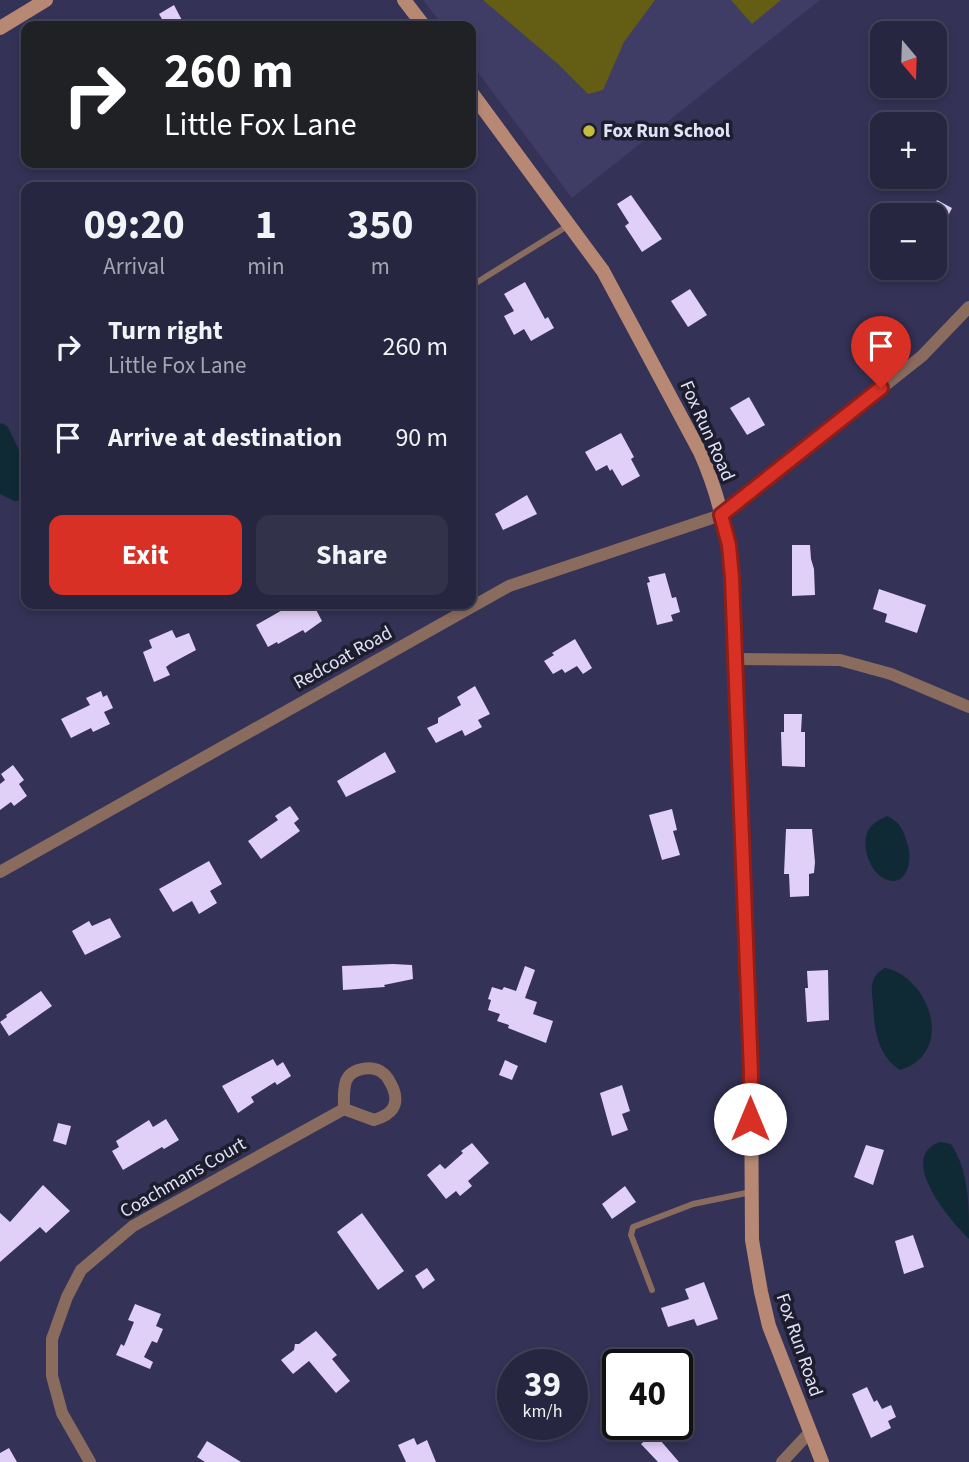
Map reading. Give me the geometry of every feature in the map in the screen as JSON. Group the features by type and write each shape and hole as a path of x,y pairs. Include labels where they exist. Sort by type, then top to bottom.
{"street":[{"path":"0,28 46,0"},
{"path":"404,0 420,21"},
{"name":"Fox Run Road","path":"476,99 603,271 681,414 708,470 729,545 751,1073 752,1240 761,1292 774,1338 822,1462"},
{"name":"Redcoat Road","path":"476,605 509,586 721,515 922,356 969,307"},
{"name":"Redcoat Road","path":"0,872 468,609"},
{"path":"735,659 840,660 891,674 969,707"},
{"path":"365,1068 385,1074 396,1098 391,1113 374,1120 344,1109 347,1079 355,1071 365,1068"},
{"name":"Coachmans Court","path":"90,1462 62,1413 51,1376 52,1339 67,1297 81,1270 133,1226 344,1109"},
{"path":"782,1462 810,1432"}],"lane":[{"path":"476,283 569,225"},
{"path":"652,1290 631,1235 633,1227 693,1204 751,1192"}],"shaded area":[{"name":"Fox Run School","path":"423,0 820,0 572,198 476,70 476,21 439,21"},
{"path":"483,0 655,0 624,42 603,90 588,94 557,63"},
{"path":"731,0 781,0 752,24"}],"water":[{"path":"0,424 8,427 21,454 21,500 14,501 0,494"},
{"path":"887,816 901,828 909,853 906,873 902,878 891,881 878,874 870,863 865,841 869,829"},
{"path":"885,968 901,974 914,985 930,1016 932,1033 928,1048 917,1061 900,1070 886,1057 874,1022 872,985 876,974"},
{"path":"940,1142 951,1144 965,1177 969,1239 940,1204 925,1175 923,1161 928,1150"}],"building":[{"path":"174,5 182,21 163,21 159,14"},
{"path":"631,195 662,239 642,252 625,226 629,223 617,204"},
{"path":"947,205 952,208 947,218"},
{"path":"525,282 545,319 548,317 554,328 531,341 524,329 514,335 504,316 514,311 504,294"},
{"path":"690,289 707,315 688,327 671,301"},
{"path":"749,397 765,425 747,435 730,408"},
{"path":"621,433 634,457 631,459 640,476 622,486 607,465 596,471 585,452"},
{"path":"527,495 537,514 503,530 495,514"},
{"path":"792,545 810,545 815,595 792,596"},
{"path":"665,573 672,598 676,597 680,612 671,615 673,621 657,625 647,583 650,582 648,577"},
{"path":"879,589 926,605 917,633 885,622 887,614 873,609"},
{"path":"284,609 316,609 322,621 305,633 303,630 268,647 256,625"},
{"path":"172,630 176,638 189,633 196,650 166,667 170,675 154,682 143,652 152,648 149,640"},
{"path":"575,639 592,668 583,674 577,666 565,673 562,669 553,674 544,661"},
{"path":"475,686 490,714 478,720 482,727 465,736 462,730 436,743 427,728 438,723 438,718 461,705 457,697"},
{"path":"101,691 103,697 107,695 113,708 104,712 110,724 93,732 91,728 71,738 61,719 90,705 86,698"},
{"path":"784,714 802,714 805,767 782,766 781,732 784,732"},
{"path":"385,752 396,772 346,797 337,781"},
{"path":"13,765 24,780 19,784 27,796 14,806 11,802 0,810 0,784 5,780 1,774"},
{"path":"290,806 299,819 294,823 300,831 261,859 248,841 278,820 275,816"},
{"path":"672,809 677,830 673,831 680,855 662,860 649,815"},
{"path":"786,829 812,829 815,862 814,873 809,874 809,896 790,897 789,874 784,874"},
{"path":"209,861 222,884 210,891 217,903 199,914 192,901 173,912 159,889"},
{"path":"110,918 121,937 85,955 72,931 89,921 92,926"},
{"path":"412,965 413,979 384,985 385,987 343,990 342,966"},
{"path":"525,966 535,970 525,998 537,1002 533,1014 553,1021 546,1043 508,1028 509,1025 497,1021 500,1014 488,1010 492,987 516,991"},
{"path":"828,970 829,1020 807,1022 807,971"},
{"path":"41,991 52,1006 9,1036 0,1022"},
{"path":"273,1059 277,1066 283,1062 291,1076 277,1085 275,1082 251,1097 254,1102 238,1113 222,1086"},
{"path":"505,1060 518,1066 512,1080 499,1075"},
{"path":"622,1085 630,1111 622,1114 628,1130 612,1136 600,1093"},
{"path":"166,1119 179,1140 123,1170 112,1151 119,1147 116,1141 149,1120 153,1127"},
{"path":"58,1123 71,1126 66,1145 53,1141"},
{"path":"472,1143 489,1163 468,1181 472,1186 460,1196 456,1191 446,1199 427,1175 440,1164 445,1169"},
{"path":"866,1145 884,1150 873,1185 854,1177"},
{"path":"43,1185 70,1211 46,1233 40,1227 0,1262 0,1213 10,1222"},
{"path":"625,1186 636,1202 612,1219 602,1204"},
{"path":"362,1213 404,1271 378,1290 337,1232"},
{"path":"913,1235 924,1267 904,1274 895,1241"},
{"path":"427,1268 435,1280 423,1289 415,1276"},
{"path":"704,1282 718,1319 697,1326 694,1319 668,1327 661,1308 689,1299 685,1289"},
{"path":"135,1304 161,1314 156,1326 163,1329 157,1343 152,1341 144,1357 153,1362 150,1369 116,1355 121,1344 124,1346 134,1322 128,1320"},
{"path":"316,1331 337,1355 332,1359 350,1381 336,1393 309,1361 293,1374 281,1360 294,1350 295,1344 299,1344"},
{"path":"867,1387 874,1402 877,1400 882,1409 891,1405 896,1417 888,1421 891,1428 871,1438 852,1394"},
{"path":"414,1438 417,1445 427,1440 436,1462 406,1462 398,1445"},
{"path":"646,1440 660,1440 679,1462 658,1462 641,1444"},
{"path":"207,1441 241,1462 205,1462 197,1457"},
{"path":"9,1448 17,1462 0,1462 0,1453"}],"place":[{"name":"Fox Run School","path":"589,131"}],"route":[{"path":"750,1119 751,1073 732,578 729,545 721,515 881,388"}]}
